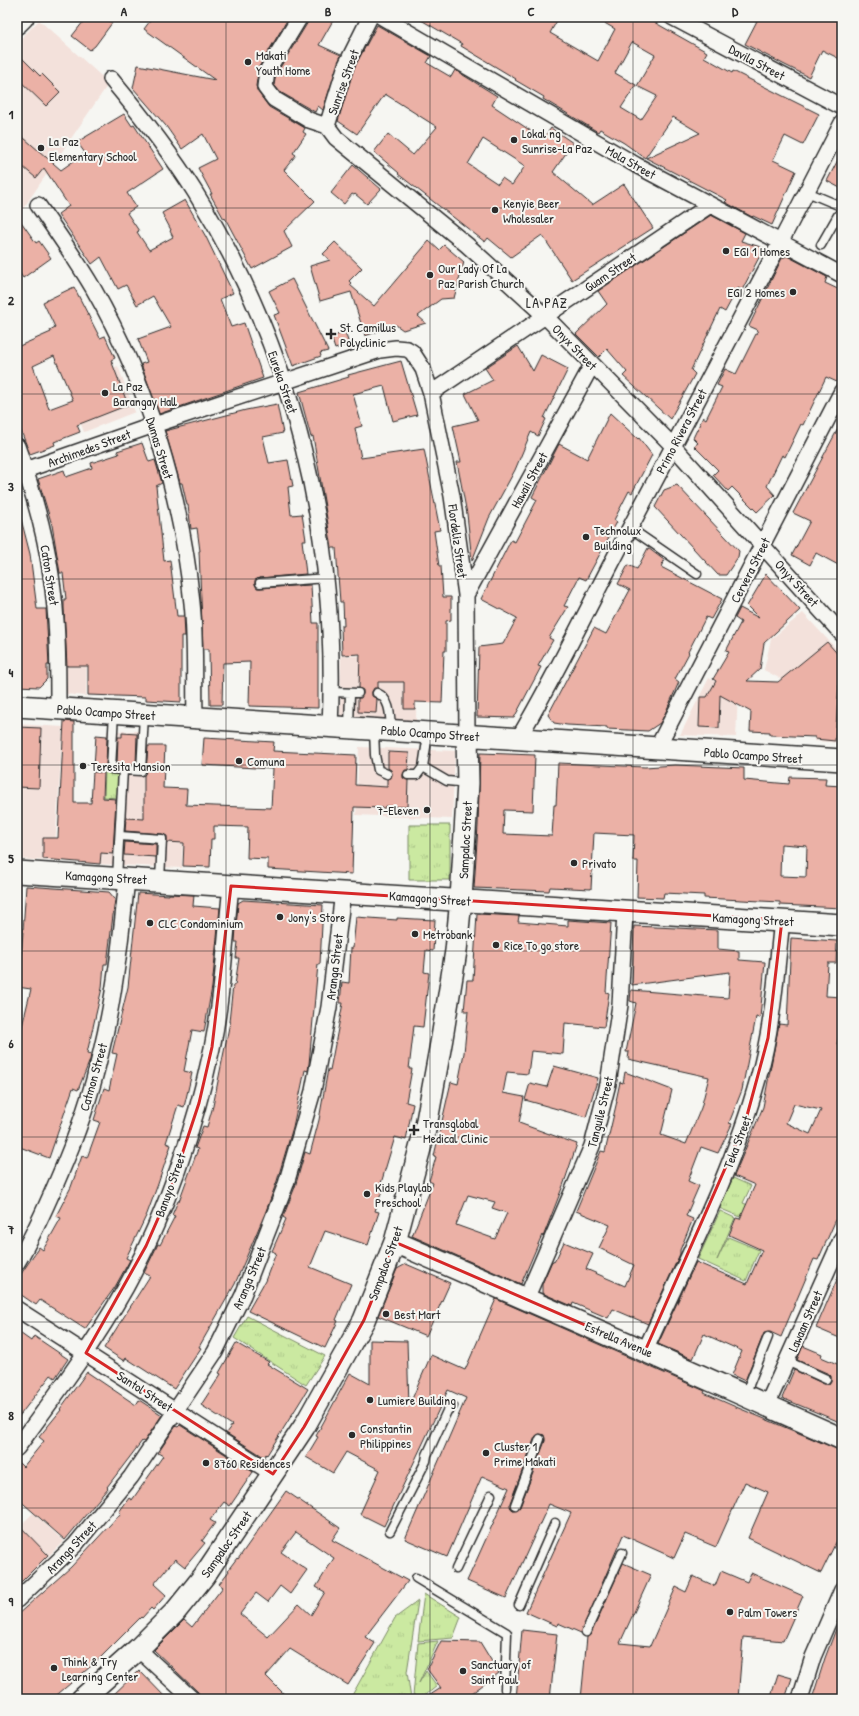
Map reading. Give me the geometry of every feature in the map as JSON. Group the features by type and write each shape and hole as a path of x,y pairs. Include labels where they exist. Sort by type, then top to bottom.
{"main road":[{"path":"17,23 23,17"},
{"name":"Pablo Ocampo Street","path":"17,706 842,760"},
{"name":"Sampaloc Street","path":"82,1699 138,1649 175,1612 204,1576 304,1427 364,1320 395,1242 426,1126 448,1002 456,951 461,899 468,783 467,736"},
{"name":"Kamagong Street","path":"17,872 461,899 625,912 842,924"},
{"name":"Estrella Avenue","path":"395,1242 842,1439"}],"street":[{"path":"300,17 267,71 265,87 274,100 309,120 327,126"},
{"name":"Sunrise Street","path":"327,126 346,66 370,17"},
{"name":"Mola Street","path":"382,17 636,165 842,275"},
{"name":"Davila Street","path":"672,17 842,107"},
{"name":"Eureka Street","path":"111,79 155,134 195,192 230,253 260,317 285,383 304,450 319,519 327,578 332,658 332,692 340,727"},
{"name":"Primo Rivera Street","path":"518,739 540,702 673,446 781,243 842,122"},
{"name":"Onyx Street","path":"327,126 336,138 468,246 545,316 673,446 842,634"},
{"name":"Dumas Street","path":"38,205 66,246 96,295 137,378 154,425 176,506 186,558 192,604 195,649 195,718"},
{"name":"Guam Street","path":"431,393 710,205"},
{"name":"Archimedes Street","path":"22,472 154,425 285,383 380,350 396,348 407,349 412,352"},
{"name":"Flordeliz Street","path":"412,352 423,369 431,393 452,496 466,595 467,736"},
{"name":"Hawaii Street","path":"466,595 592,365"},
{"name":"Cervera Street","path":"657,748 842,391"},
{"name":"Caton Street","path":"17,446 22,472 41,522 52,575 57,629 58,708"},
{"path":"17,872 17,877"},
{"name":"Catmon Street","path":"17,1263 46,1207 69,1152 89,1098 101,1053 117,971 122,878"},
{"name":"Banuyo Street","path":"17,1448 86,1353 126,1287 170,1191 199,1103 214,1032 221,988 231,886"},
{"name":"Aranga Street","path":"17,1600 75,1545 131,1477 215,1352 243,1295 286,1184 313,1091 329,1007 343,892"},
{"name":"Tanguile Street","path":"526,1299 592,1146 606,1092 619,1012 625,912"},
{"name":"Teka Street","path":"645,1351 719,1187 745,1123 768,1038 775,996 782,920"},
{"name":"Lawaan Street","path":"767,1405 842,1238"},
{"name":"Santol Street","path":"17,1309 273,1474"},
{"path":"800,1699 813,1657 842,1590"},
{"path":"138,1649 192,1699"}],"lane":[{"path":"807,192 838,205 840,210 821,245"},
{"path":"630,528 697,574"},
{"path":"260,583 327,578"},
{"path":"332,692 358,693"},
{"path":"340,727 350,693"},
{"path":"377,693 382,695 390,709 382,730 375,756 378,770 387,774"},
{"path":"114,712 111,769 123,770 141,771 144,714"},
{"path":"408,775 417,775 423,767 428,733"},
{"path":"423,767 447,781 468,783"},
{"path":"122,878 120,836 123,770"},
{"path":"120,836 162,839 160,881"},
{"path":"744,1395 768,1337"},
{"path":"787,1361 826,1379"},
{"path":"390,1531 426,1461 427,1455 447,1411 453,1406"},
{"path":"515,1505 540,1439"},
{"path":"456,1569 491,1495"},
{"path":"519,1606 555,1523"},
{"path":"586,1632 622,1553"},
{"path":"416,1578 506,1633 505,1689"}],"highlighted area":[{"path":"231,886 782,920 768,1038 745,1123 645,1351 395,1242 364,1320 304,1427 273,1474 86,1353 146,1246 170,1191 199,1103 212,1047"}],"shaded area":[{"name":"La Paz Elementary School","path":"39,20 109,83 20,213 17,213 17,43"},
{"path":"118,366 135,412 84,432 66,386"},
{"path":"803,613 842,655 842,743 814,741 815,697 764,670 771,639"},
{"path":"67,642 87,643 86,696 66,694"},
{"path":"417,655 416,722 340,720 341,656"},
{"path":"709,678 738,694 736,737 680,735"},
{"path":"17,724 63,727 54,861 17,859"},
{"path":"107,731 148,731 144,803 184,804 182,868 100,864"},
{"path":"359,747 455,751 452,819 356,815"},
{"path":"33,1513 64,1541 17,1586 17,1529"}],"green space":[{"path":"105,770 119,770 118,798 104,797"},
{"path":"409,825 450,825 450,880 409,880"},
{"path":"733,1178 751,1186 743,1203 755,1208 750,1221 719,1208"},
{"path":"720,1211 735,1218 717,1260 728,1237 759,1250 746,1281 698,1259"},
{"path":"247,1316 325,1356 306,1385 234,1338"},
{"path":"424,1594 461,1617 453,1638 418,1641"},
{"path":"418,1601 407,1672 411,1699 350,1699 395,1618"},
{"path":"438,1641 419,1683 426,1671 437,1686 421,1699 414,1699 414,1694 413,1696 418,1643"}],"building":[{"path":"87,17 104,17 112,23 95,46 90,50 72,36"},
{"path":"153,17 289,17 259,67 256,86 258,92 269,107 305,128 303,132 306,134 293,153 296,155 284,170 315,201 284,231 292,247 252,269 225,218 224,219 210,194 212,194 198,168 216,159 203,134 182,149 166,126 133,88 138,65 215,80 144,29"},
{"path":"309,17 335,17 319,45 341,55 323,110 318,106 315,112 280,92 274,85 276,74 308,22"},
{"path":"416,17 559,17 550,33 598,61 615,29 594,17 645,17 707,52 704,57 732,73 733,71 819,114 803,145 785,136 773,160 796,171 772,225 753,216 752,217 725,202 727,200 646,158 700,133 673,117 645,158 624,143 600,129 598,132 543,99 544,97 461,46 462,44","holes":["632,42 655,55 637,86 657,96 641,120 621,108 636,85 615,73"]},
{"path":"759,17 842,17 842,60 822,50 809,77 783,64 745,44"},
{"path":"377,25 431,56 427,63 451,77 455,70 497,96 492,105 543,139 551,128 573,143 553,172 592,205 624,184 653,228 572,280 542,235 511,257 488,238 485,242 398,174 399,173 374,152 388,134 413,155 437,127 385,94 357,134 338,121 354,68","holes":["483,139 525,166 512,185 502,178 498,184 468,164"]},
{"path":"17,53 40,76 42,74 60,92 46,106 17,78"},
{"path":"124,114 132,126 134,125 163,169 127,193 136,207 127,213 139,231 137,232 149,250 173,237 162,213 185,200 206,237 233,293 220,299 231,327 244,323 263,378 159,414 141,364 147,362 138,339 171,327 153,296 137,305 126,285 118,289 101,257 92,264 58,214 69,206 44,168 36,178 17,162 17,132 61,170 85,153 77,142"},
{"path":"842,152 842,189 827,181"},
{"path":"353,165 381,189 367,204 355,194 352,194 344,204 331,193"},
{"path":"711,215 745,233 741,241 764,248 742,290 738,288 725,312 720,309 691,370 695,374 670,419 623,376 627,372 607,349 599,357 576,334 607,304 598,291"},
{"path":"17,216 36,243 39,241 51,258 23,278 17,269"},
{"path":"429,241 439,250 444,245 464,262 454,298 441,299 418,316 426,323 403,330 396,325 365,336 351,292 320,301 310,266 330,260 323,254 335,242 362,268 349,281 352,284 350,285 374,306"},
{"path":"787,256 827,277 825,283 842,291 842,382 839,383 826,377 803,425 801,424 785,457 782,455 767,486 775,495 757,512 732,487 728,491 713,475 718,470 694,446 698,443 693,438 703,417 706,419 722,387 717,385 725,369 736,374 758,330 749,326 782,258"},
{"path":"292,279 328,351 320,353 321,356 293,366 274,315 280,313 269,291"},
{"path":"74,287 100,338 105,336 115,358 111,360 128,405 77,425 80,432 54,442 55,445 30,454 17,421 17,347 51,332 50,330 55,327 43,302","holes":["54,356 73,400 49,409 33,366"]},
{"path":"345,332 349,344 335,349 331,337"},
{"path":"518,346 533,371 541,355 568,369 544,418 546,419 538,436 531,432 515,470 489,518 472,561 467,514 457,462 461,462 453,426 478,420 465,394 493,380 485,368"},
{"path":"401,361 417,415 393,421 384,386 353,394 362,426 355,428 361,458 424,449 440,530 434,531 439,566 441,566 443,597 451,597 451,620 446,621 446,651 444,651 442,703 415,702 415,709 404,709 404,682 378,682 378,688 374,688 372,692 372,696 377,699 376,713 358,712 358,698 361,698 363,694 363,690 359,688 360,654 342,655 341,626 344,626 343,602 340,602 336,548 332,548 313,436 311,437 299,392 349,377 348,375"},
{"path":"277,404 283,433 263,437 269,463 288,460 293,486 288,487 291,515 302,514 306,540 302,540 306,574 260,578 255,580 255,584 257,588 311,585 313,623 318,623 318,708 249,706 250,662 223,663 222,705 210,705 209,649 203,649 200,551 197,528 191,529 188,505 165,431 246,410"},
{"path":"610,413 638,439 639,438 652,455 632,493 629,491 614,520 617,522 586,580 579,577 564,606 568,607 549,638 553,640 538,666 541,667 514,718 477,717 479,647 503,644 517,618 481,599 511,540 515,542 537,500 532,497 559,444 587,459"},
{"path":"842,421 842,567 816,553 810,565 792,555 810,521 793,513"},
{"path":"142,443 149,462 155,460 162,483 156,486 164,561 170,560 177,616 184,616 185,636 181,636 181,702 146,700 146,697 88,695 88,666 67,666 64,609 64,599 66,599 63,573 60,573 52,525 38,479 64,470 66,477 92,468 91,463 119,454 117,451"},
{"path":"677,485 739,551 738,557 726,575 718,575 655,507 664,490"},
{"path":"21,519 30,554 37,609 46,609 49,665 47,665 47,679 39,687 17,686 17,520"},
{"path":"648,548 664,560 661,567 722,599 711,619 706,617 688,652 689,653 675,679 679,682 664,716 660,723 648,731 607,729 607,727 554,723 548,715 594,628 606,634 630,590 618,584 628,565 637,569"},
{"path":"766,574 800,610 764,643 760,669 747,681 778,682 827,642 842,659 842,686 839,683 835,741 815,739 815,737 770,735 770,732 750,731 751,712 720,695 719,728 699,727 700,697 707,697 716,681 713,679 729,652 726,651 741,622 735,618 740,608 759,618 747,606"},
{"path":"64,721 74,722 74,803 91,803 93,772 104,773 103,798 116,799 113,854 101,853 100,864 43,859 43,838 58,838"},
{"path":"17,727 41,728 39,788 17,787"},
{"path":"122,733 137,734 136,765 117,764 118,737 122,737"},
{"path":"96,735 107,736 106,769 94,768"},
{"path":"204,738 274,742 273,751 356,755 355,785 387,787 387,779 391,778 392,774 391,770 388,768 388,752 409,753 408,770 405,770 403,775 403,778 408,780 407,807 354,807 352,874 268,869 268,859 247,858 248,827 214,826 214,839 211,839 210,867 183,866 184,843 167,842 167,836 162,834 125,831 126,818 144,819 144,775 146,771 148,746 165,746 163,788 187,789 186,805 271,808 273,769 202,765"},
{"path":"480,753 535,755 533,811 504,810 503,834 552,836 554,805 556,805 558,763 645,767 675,765 744,768 744,780 789,784 790,777 826,778 825,785 842,786 842,908 780,905 780,902 704,898 704,895 664,893 663,898 637,897 638,861 633,861 634,835 594,833 591,889 550,887 549,891 474,888 478,826","holes":["781,844 807,846 806,877 780,876"]},
{"path":"125,842 156,844 156,857 124,855"},
{"path":"26,886 109,892 115,899 107,964 104,964 102,988 87,1053 91,1054 90,1060 78,1090 73,1088 49,1158 17,1146 17,1038 19,1039 31,989 17,987 22,946"},
{"path":"138,893 194,895 193,906 220,908 212,987 204,1032 192,1030 184,1071 192,1073 184,1107 178,1105 166,1143 171,1145 147,1214 126,1258 130,1260 115,1287 85,1329 40,1300 36,1305 17,1292 17,1280 39,1247 43,1250 61,1218 56,1216 71,1187 82,1156 87,1158 100,1122 94,1120 104,1088 109,1090 117,1054 112,1053 128,987"},
{"path":"243,900 323,905 320,964 318,964 309,1064 308,1071 305,1070 293,1127 277,1181 266,1211 235,1284 199,1347 201,1348 174,1389 126,1358 124,1361 104,1348 150,1276 144,1273 158,1244 160,1245 175,1216 172,1215 179,1201 198,1149 195,1148 203,1126 207,1127 213,1106 230,1022 233,985 235,985 239,958 236,958 238,942 235,942 238,903"},
{"path":"477,914 519,916 518,922 568,926 568,920 611,923 606,992 609,993 604,1027 565,1023 563,1054 531,1051 528,1074 507,1072 503,1093 524,1097 519,1123 577,1144 543,1237 542,1235 521,1284 412,1236 433,1183 429,1181 436,1157 434,1156 451,1082 458,1084 464,1053 468,1011 464,1011 467,980 473,980","holes":["468,1195 495,1202 492,1208 507,1213 495,1239 456,1225"]},
{"path":"356,917 397,920 397,918 435,920 433,951 426,950 424,972 429,973 423,1027 414,1026 409,1069 412,1069 406,1102 413,1104 406,1140 395,1137 379,1190 382,1191 375,1211 379,1212 368,1245 325,1231 310,1267 351,1284 336,1320 338,1321 325,1348 248,1311 265,1281 276,1253 272,1251 286,1219 283,1217 295,1187 305,1152 310,1154 319,1120 328,1069 330,1070 343,1003 340,1003 342,982 349,983 351,948 353,948"},
{"path":"634,926 718,930 718,949 739,951 739,960 765,962 760,1018 756,1017 742,1090 729,1123 732,1124 718,1153 701,1147 688,1181 699,1186 686,1216 693,1219 680,1250 680,1254 648,1324 613,1309 608,1318 573,1303 572,1306 542,1293 542,1284 552,1261 554,1262 564,1242 593,1254 586,1269 625,1286 634,1265 599,1248 610,1225 576,1211 601,1151 605,1152 620,1082 623,1083 625,1072 672,1090 661,1135 686,1144 701,1108 709,1077 628,1059 629,1052 626,1052 636,1003 630,1001 631,990 728,998 730,972 632,985"},
{"path":"791,938 837,941 836,963 828,963 826,996 842,997 842,1022 837,1044 842,1046 842,1206 818,1260 814,1259 781,1337 770,1332 764,1333 745,1381 732,1375 742,1351 704,1334 693,1359 658,1344 696,1262 747,1284 762,1250 729,1235 736,1218 740,1219 755,1185 734,1176 763,1107 779,1024 787,1025","holes":["794,1104 821,1110 810,1134 786,1123"]},
{"path":"554,1066 598,1078 586,1117 525,1100 530,1083 547,1087"},
{"path":"406,1264 450,1283 426,1336 378,1316 397,1269"},
{"path":"842,1268 842,1339 816,1328"},
{"path":"496,1299 705,1391 704,1393 842,1451 842,1530 821,1573 748,1538 768,1492 745,1482 716,1547 685,1534 674,1558 623,1535 581,1633 558,1623 557,1626 526,1612 571,1513 549,1504 506,1598 467,1581 509,1488 482,1476 447,1557 405,1539 466,1398 448,1390 384,1526 360,1514 380,1470 346,1452 333,1473 306,1457 318,1437 316,1436 350,1373 370,1384 370,1340 407,1341 409,1406 431,1355 465,1370","holes":["539,1434 544,1435 545,1441 520,1507 513,1510 510,1503 535,1437"]},
{"path":"17,1331 31,1341 34,1336 68,1359 55,1378 51,1375 17,1419"},
{"path":"236,1343 269,1362 267,1364 308,1389 267,1455 266,1454 264,1457 226,1433 232,1425 201,1405 221,1374 219,1373"},
{"path":"803,1346 822,1354 821,1357 842,1366 842,1423 782,1398 794,1370 824,1384 829,1384 831,1381 831,1376 829,1374 797,1360"},
{"path":"87,1372 136,1405 139,1400 162,1415 144,1442 142,1441 107,1487 108,1488 65,1540 17,1498 17,1461 23,1467 44,1441 39,1437 61,1410 60,1409"},
{"path":"180,1425 253,1472 230,1506 224,1502 210,1520 215,1523 202,1541 205,1543 185,1567 175,1559 154,1584 166,1595 153,1610 151,1608 96,1662 52,1699 17,1699 17,1615 71,1567 121,1513 119,1512 129,1498 132,1500 163,1456 158,1453 176,1426 178,1427"},
{"path":"286,1491 340,1528 332,1540 408,1581 365,1637 375,1643 348,1685 290,1649 266,1676 289,1699 202,1699 198,1692 154,1650 184,1620 192,1627 223,1587 219,1584 237,1558 238,1559","holes":["296,1532 334,1558 316,1587 325,1592 311,1615 299,1604 268,1637 240,1614 256,1593 268,1602 280,1586 290,1594 307,1570 281,1552"]},
{"path":"17,1523 48,1555 17,1586"},
{"path":"623,1563 651,1575 620,1643 650,1646 676,1587 686,1592 693,1576 715,1586 721,1571 747,1582 751,1573 803,1596 783,1641 743,1637 738,1699 581,1699 587,1637 591,1634"},
{"path":"841,1616 842,1699 812,1699 825,1658"},
{"path":"522,1630 557,1634 550,1699 516,1699"},
{"name":"Sanctuary of Saint Paul","path":"441,1641 480,1642 499,1673 464,1699 424,1699 441,1688 427,1669"},
{"path":"139,1670 167,1699 109,1699"},
{"path":"778,1674 792,1678 785,1699 770,1699"}],"place":[{"name":"Makati Youth Home","path":"248,62"},
{"name":"Lokal ng Sunrise-La Paz","path":"514,140"},
{"name":"La Paz Elementary School","path":"41,148"},
{"name":"Kenyie Beer Wholesaler","path":"495,210"},
{"name":"EGI 1 Homes","path":"726,251"},
{"name":"Our Lady Of La Paz Parish Church","path":"430,275"},
{"name":"EGI 2 Homes","path":"793,292"},
{"name":"St. Camillus Polyclinic","path":"331,334"},
{"name":"La Paz Barangay Hall","path":"105,393"},
{"name":"Technolux Building","path":"586,537"},
{"name":"Comuna","path":"239,761"},
{"name":"Teresita Mansion","path":"83,766"},
{"name":"7-Eleven","path":"427,810"},
{"name":"Privato","path":"574,863"},
{"name":"Jony's Store","path":"280,917"},
{"name":"CLC Condominium","path":"150,923"},
{"name":"Metrobank","path":"415,934"},
{"name":"Rice To go store","path":"496,945"},
{"name":"Transglobal Medical Clinic","path":"414,1130"},
{"name":"Kids Playlab Preschool","path":"367,1194"},
{"name":"Best Mart","path":"386,1314"},
{"name":"Lumiere Building","path":"370,1400"},
{"name":"Constantin Philippines","path":"352,1435"},
{"name":"Cluster 1 Prime Makati","path":"486,1453"},
{"name":"8760 Residences","path":"206,1463"},
{"name":"Palm Towers","path":"730,1612"},
{"name":"Think & Try Learning Center","path":"54,1668"},
{"name":"Sanctuary of Saint Paul","path":"463,1671"}],"district":[{"name":"LA PAZ","path":"547,303"}]}
